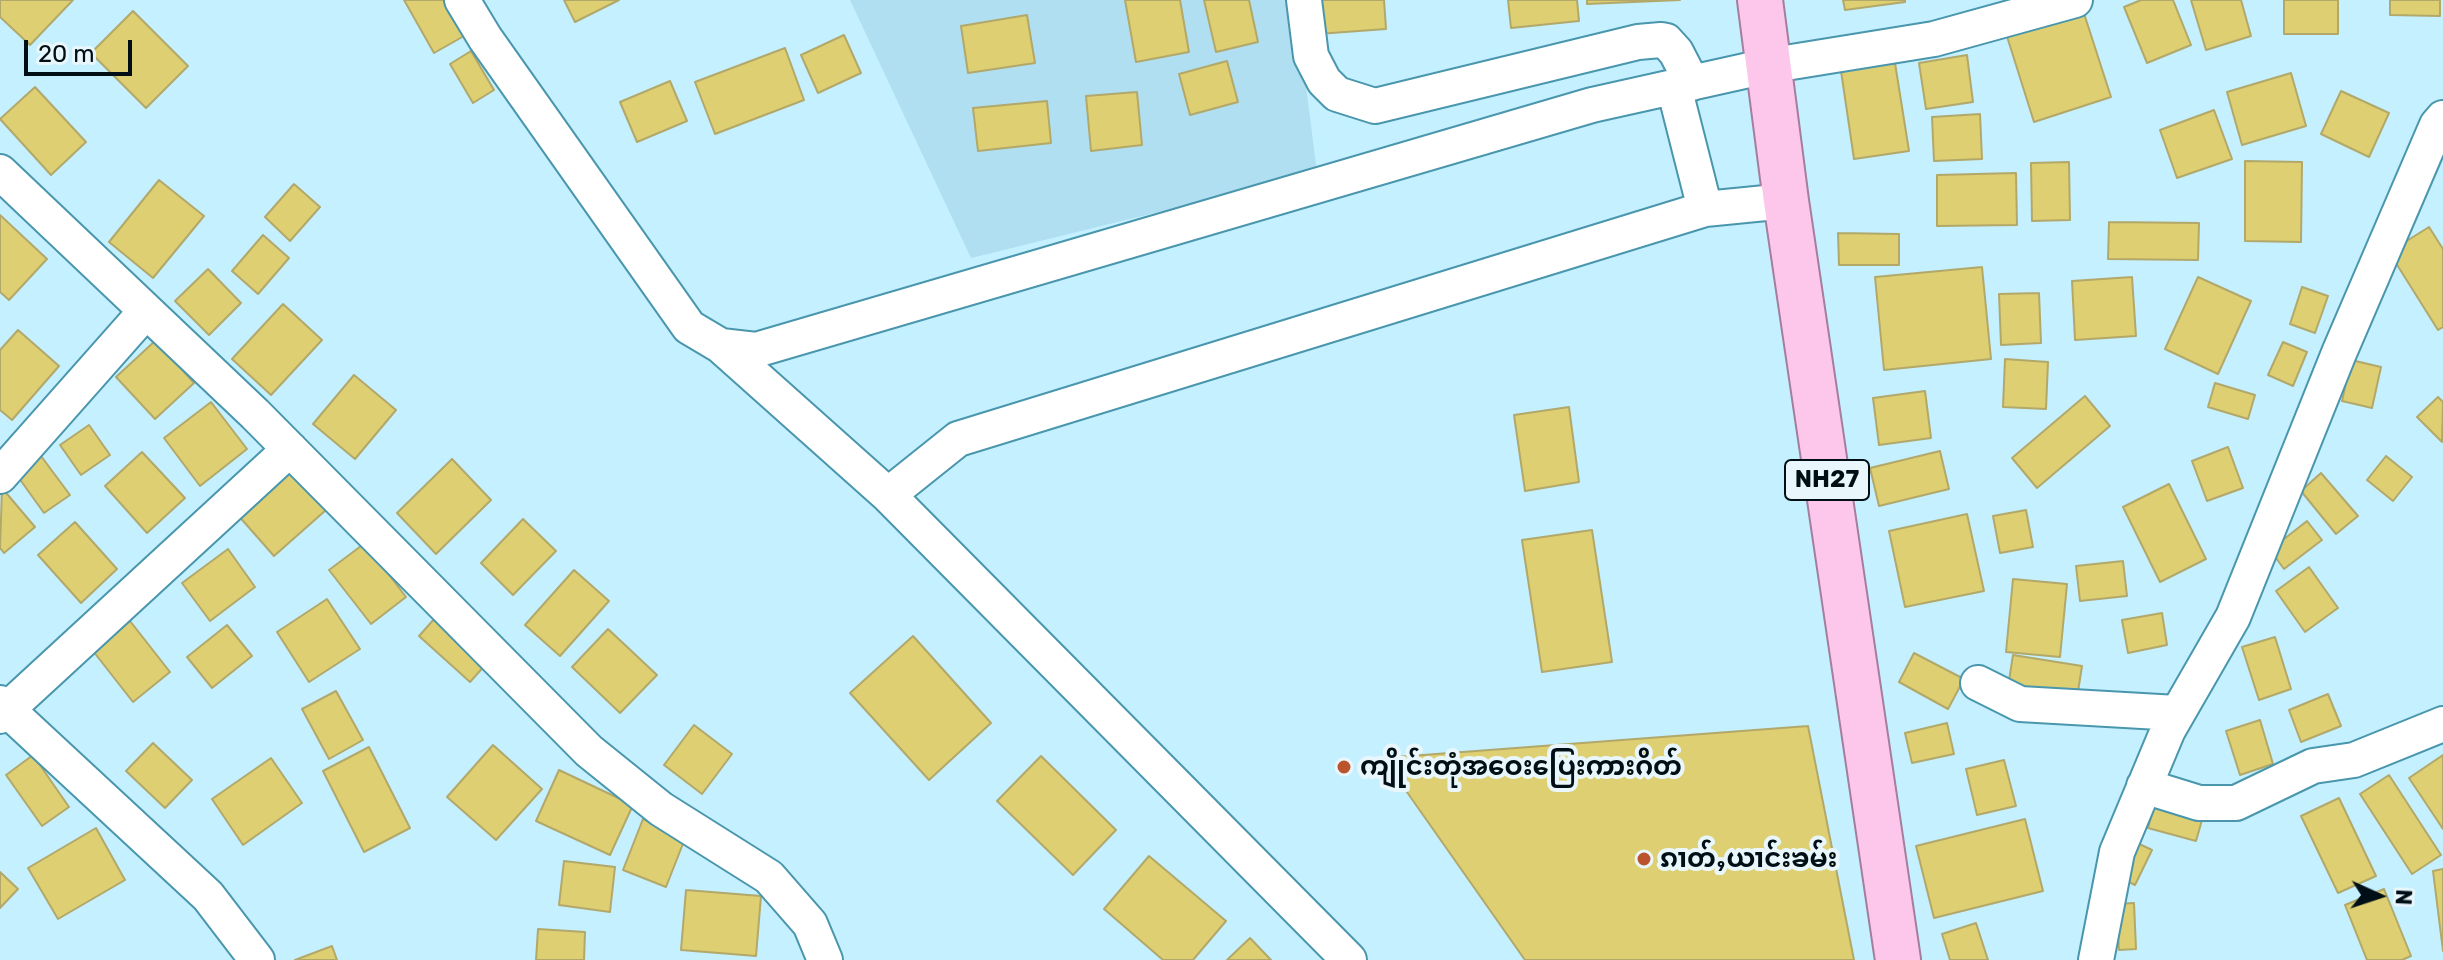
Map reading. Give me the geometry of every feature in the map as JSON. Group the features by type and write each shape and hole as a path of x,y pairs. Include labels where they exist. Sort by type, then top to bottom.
{"highway":[{"name":"NH27","path":"1760,0 1786,201 1898,960"}],"street":[{"path":"462,0 485,38 689,327 721,346 888,495 1349,960"},
{"path":"1304,0 1311,56 1324,81 1337,94 1375,106 1638,42 1666,41 1676,52 1705,209"},
{"path":"721,346 756,350 1592,105 1767,66 1934,39 2075,0"},
{"path":"1582,56 1592,105"},
{"path":"2096,960 2117,852 2144,786 2168,730 2233,617 2339,353 2441,127"},
{"path":"0,172 290,449 589,751 661,809 769,877 810,924 825,960"},
{"path":"888,495 958,439 1705,209 1786,201"},
{"path":"0,476 146,311"},
{"path":"257,960 208,896 2,709 290,449"},
{"path":"1978,683 2020,704 2177,713"},
{"path":"2144,786 2199,803 2236,803 2313,766 2354,760 2443,724"}],"shaded area":[{"path":"850,0 1295,0 1317,173 971,258"}],"building":[{"path":"0,0 73,0 30,45 0,17"},
{"path":"404,0 444,0 464,36 434,53"},
{"path":"564,0 619,0 575,22"},
{"path":"1125,0 1180,0 1189,52 1136,62"},
{"path":"1204,0 1249,0 1258,42 1216,52"},
{"path":"1315,0 1384,0 1386,29 1318,34"},
{"path":"1508,0 1577,0 1579,21 1511,28"},
{"path":"1587,0 1680,0 1587,4"},
{"path":"1843,0 1905,0 1905,2 1845,10"},
{"path":"2141,0 2173,0 2191,45 2147,63 2124,7"},
{"path":"2191,0 2241,0 2251,36 2206,50"},
{"path":"2284,0 2338,0 2338,34 2284,34"},
{"path":"2390,0 2440,0 2440,16 2390,15"},
{"path":"2080,1 2111,97 2034,122 2004,27"},
{"path":"133,11 188,66 146,108 91,53"},
{"path":"1027,15 1035,63 968,73 961,26"},
{"path":"844,35 861,73 818,93 801,55"},
{"path":"785,48 804,100 715,134 695,82"},
{"path":"471,51 494,90 473,103 450,64"},
{"path":"1967,55 1973,102 1926,109 1919,63"},
{"path":"1227,61 1238,102 1190,115 1179,74"},
{"path":"1895,63 1909,151 1854,159 1841,71"},
{"path":"2291,73 2306,126 2242,145 2227,92"},
{"path":"670,81 687,121 637,142 620,102"},
{"path":"35,87 86,142 51,175 0,119"},
{"path":"2341,91 2389,113 2369,157 2321,134"},
{"path":"1137,92 1142,145 1091,151 1086,96"},
{"path":"1047,101 1051,143 978,151 973,108"},
{"path":"2214,110 2232,159 2177,178 2160,130"},
{"path":"1980,114 1982,159 1934,161 1932,117"},
{"path":"2245,161 2302,162 2301,242 2245,241"},
{"path":"2069,162 2070,220 2032,221 2031,163"},
{"path":"2016,173 2017,225 1937,226 1937,175"},
{"path":"159,180 204,216 153,278 109,242"},
{"path":"294,184 320,207 290,241 265,217"},
{"path":"0,215 47,259 9,300 0,292"},
{"path":"2109,222 2199,223 2198,260 2108,259"},
{"path":"2429,227 2443,249 2443,327 2438,330 2389,252"},
{"path":"1838,233 1899,234 1899,265 1839,265"},
{"path":"263,235 289,258 258,294 232,271"},
{"path":"1982,267 1991,359 1884,370 1875,277"},
{"path":"208,269 241,303 209,335 175,301"},
{"path":"2132,277 2136,336 2075,340 2072,281"},
{"path":"2198,277 2251,301 2218,374 2165,349"},
{"path":"2302,287 2328,296 2315,333 2290,324"},
{"path":"2039,293 2041,343 2001,345 1999,294"},
{"path":"283,304 322,340 271,395 232,359"},
{"path":"18,330 59,366 12,420 0,410 0,350"},
{"path":"156,340 194,383 155,419 116,377"},
{"path":"2283,342 2307,352 2293,386 2268,375"},
{"path":"2005,359 2048,362 2046,409 2003,407"},
{"path":"2351,360 2381,367 2372,408 2342,401"},
{"path":"354,375 396,410 355,459 313,424"},
{"path":"2215,383 2255,395 2248,419 2208,407"},
{"path":"1925,391 1931,438 1879,445 1873,398"},
{"path":"2085,396 2110,426 2037,488 2012,458"},
{"path":"2438,397 2443,402 2442,442 2417,417"},
{"path":"211,402 247,449 200,486 164,438"},
{"path":"1569,407 1579,482 1525,491 1514,415"},
{"path":"89,425 110,455 81,475 60,445"},
{"path":"2228,447 2243,488 2207,501 2192,461"},
{"path":"1940,451 1949,489 1879,506 1870,468"},
{"path":"142,452 185,498 147,533 105,486"},
{"path":"41,456 70,495 44,513 16,474"},
{"path":"2386,456 2412,477 2393,501 2367,480"},
{"path":"452,459 491,500 436,554 397,513"},
{"path":"288,468 326,510 274,556 237,514"},
{"path":"2321,473 2358,516 2336,534 2301,491"},
{"path":"2169,484 2206,559 2160,582 2123,507"},
{"path":"2,488 35,527 4,553 0,548"},
{"path":"2026,510 2033,547 2000,553 1993,516"},
{"path":"1967,514 1984,591 1905,607 1889,531"},
{"path":"523,519 556,551 513,595 481,563"},
{"path":"2307,521 2322,540 2284,569 2270,550"},
{"path":"75,522 117,569 81,603 38,555"},
{"path":"1592,530 1612,662 1542,672 1522,540"},
{"path":"365,543 406,597 371,624 329,570"},
{"path":"228,549 255,587 210,621 182,583"},
{"path":"2123,561 2127,596 2080,601 2076,566"},
{"path":"2309,567 2338,608 2305,632 2276,591"},
{"path":"574,570 609,601 560,656 525,625"},
{"path":"2013,579 2067,584 2060,657 2006,652"},
{"path":"327,599 360,649 309,682 277,632"},
{"path":"2162,613 2167,645 2128,653 2122,620"},
{"path":"436,617 487,663 470,682 419,636"},
{"path":"130,621 170,672 133,702 93,651"},
{"path":"227,625 252,656 212,688 187,657"},
{"path":"608,629 657,675 620,713 572,667"},
{"path":"913,636 991,723 929,780 850,693"},
{"path":"2275,637 2291,689 2259,700 2242,647"},
{"path":"1914,653 1964,679 1948,709 1899,682"},
{"path":"2013,655 2082,666 2077,698 2008,687"},
{"path":"336,691 363,740 329,759 302,709"},
{"path":"2328,694 2341,726 2301,742 2289,710"},
{"path":"2260,720 2273,764 2240,775 2226,731"},
{"path":"1947,723 1954,754 1912,763 1905,733"},
{"path":"694,725 732,754 702,794 664,765"},
{"name":"ၵၢတ်ႇယၢင်းၶမ်း","path":"1808,726 1854,960 1525,960 1383,758"},
{"path":"153,743 192,780 165,808 126,771"},
{"path":"493,745 542,789 496,840 447,797"},
{"path":"369,747 410,828 364,852 323,771"},
{"path":"33,755 69,807 42,826 6,775"},
{"path":"2443,755 2443,829 2409,778"},
{"path":"1041,756 1116,830 1073,875 997,801"},
{"path":"271,758 302,803 243,845 212,799"},
{"path":"2004,760 2016,806 1977,815 1966,769"},
{"path":"559,770 633,805 610,855 536,821"},
{"path":"2389,775 2441,855 2412,874 2360,794"},
{"path":"2339,798 2376,876 2338,893 2301,816"},
{"path":"2156,800 2204,813 2196,841 2148,828"},
{"path":"643,819 686,836 666,887 623,870"},
{"path":"2025,819 2043,891 1934,918 1916,846"},
{"path":"96,828 125,880 58,919 28,868"},
{"path":"2133,841 2152,850 2135,885 2117,876"},
{"path":"1149,856 1226,921 1193,960 1163,960 1104,909"},
{"path":"564,861 615,867 610,912 559,905"},
{"path":"2443,869 2443,951 2433,871"},
{"path":"0,872 18,889 0,908"},
{"path":"2384,889 2411,956 2402,960 2367,960 2345,905"},
{"path":"686,890 761,896 756,956 681,950"},
{"path":"2134,903 2136,949 2119,950 2116,904"},
{"path":"1976,923 1988,960 1950,960 1942,934"},
{"path":"538,929 585,932 584,960 536,960"},
{"path":"1250,938 1271,960 1227,960"},
{"path":"332,946 337,960 295,960"}],"place":[{"name":"ကျိုင်းတုံအဝေးပြေးကားဂိတ်","path":"1344,767"},
{"name":"ၵၢတ်ႇယၢင်းၶမ်း","path":"1644,859"}]}
